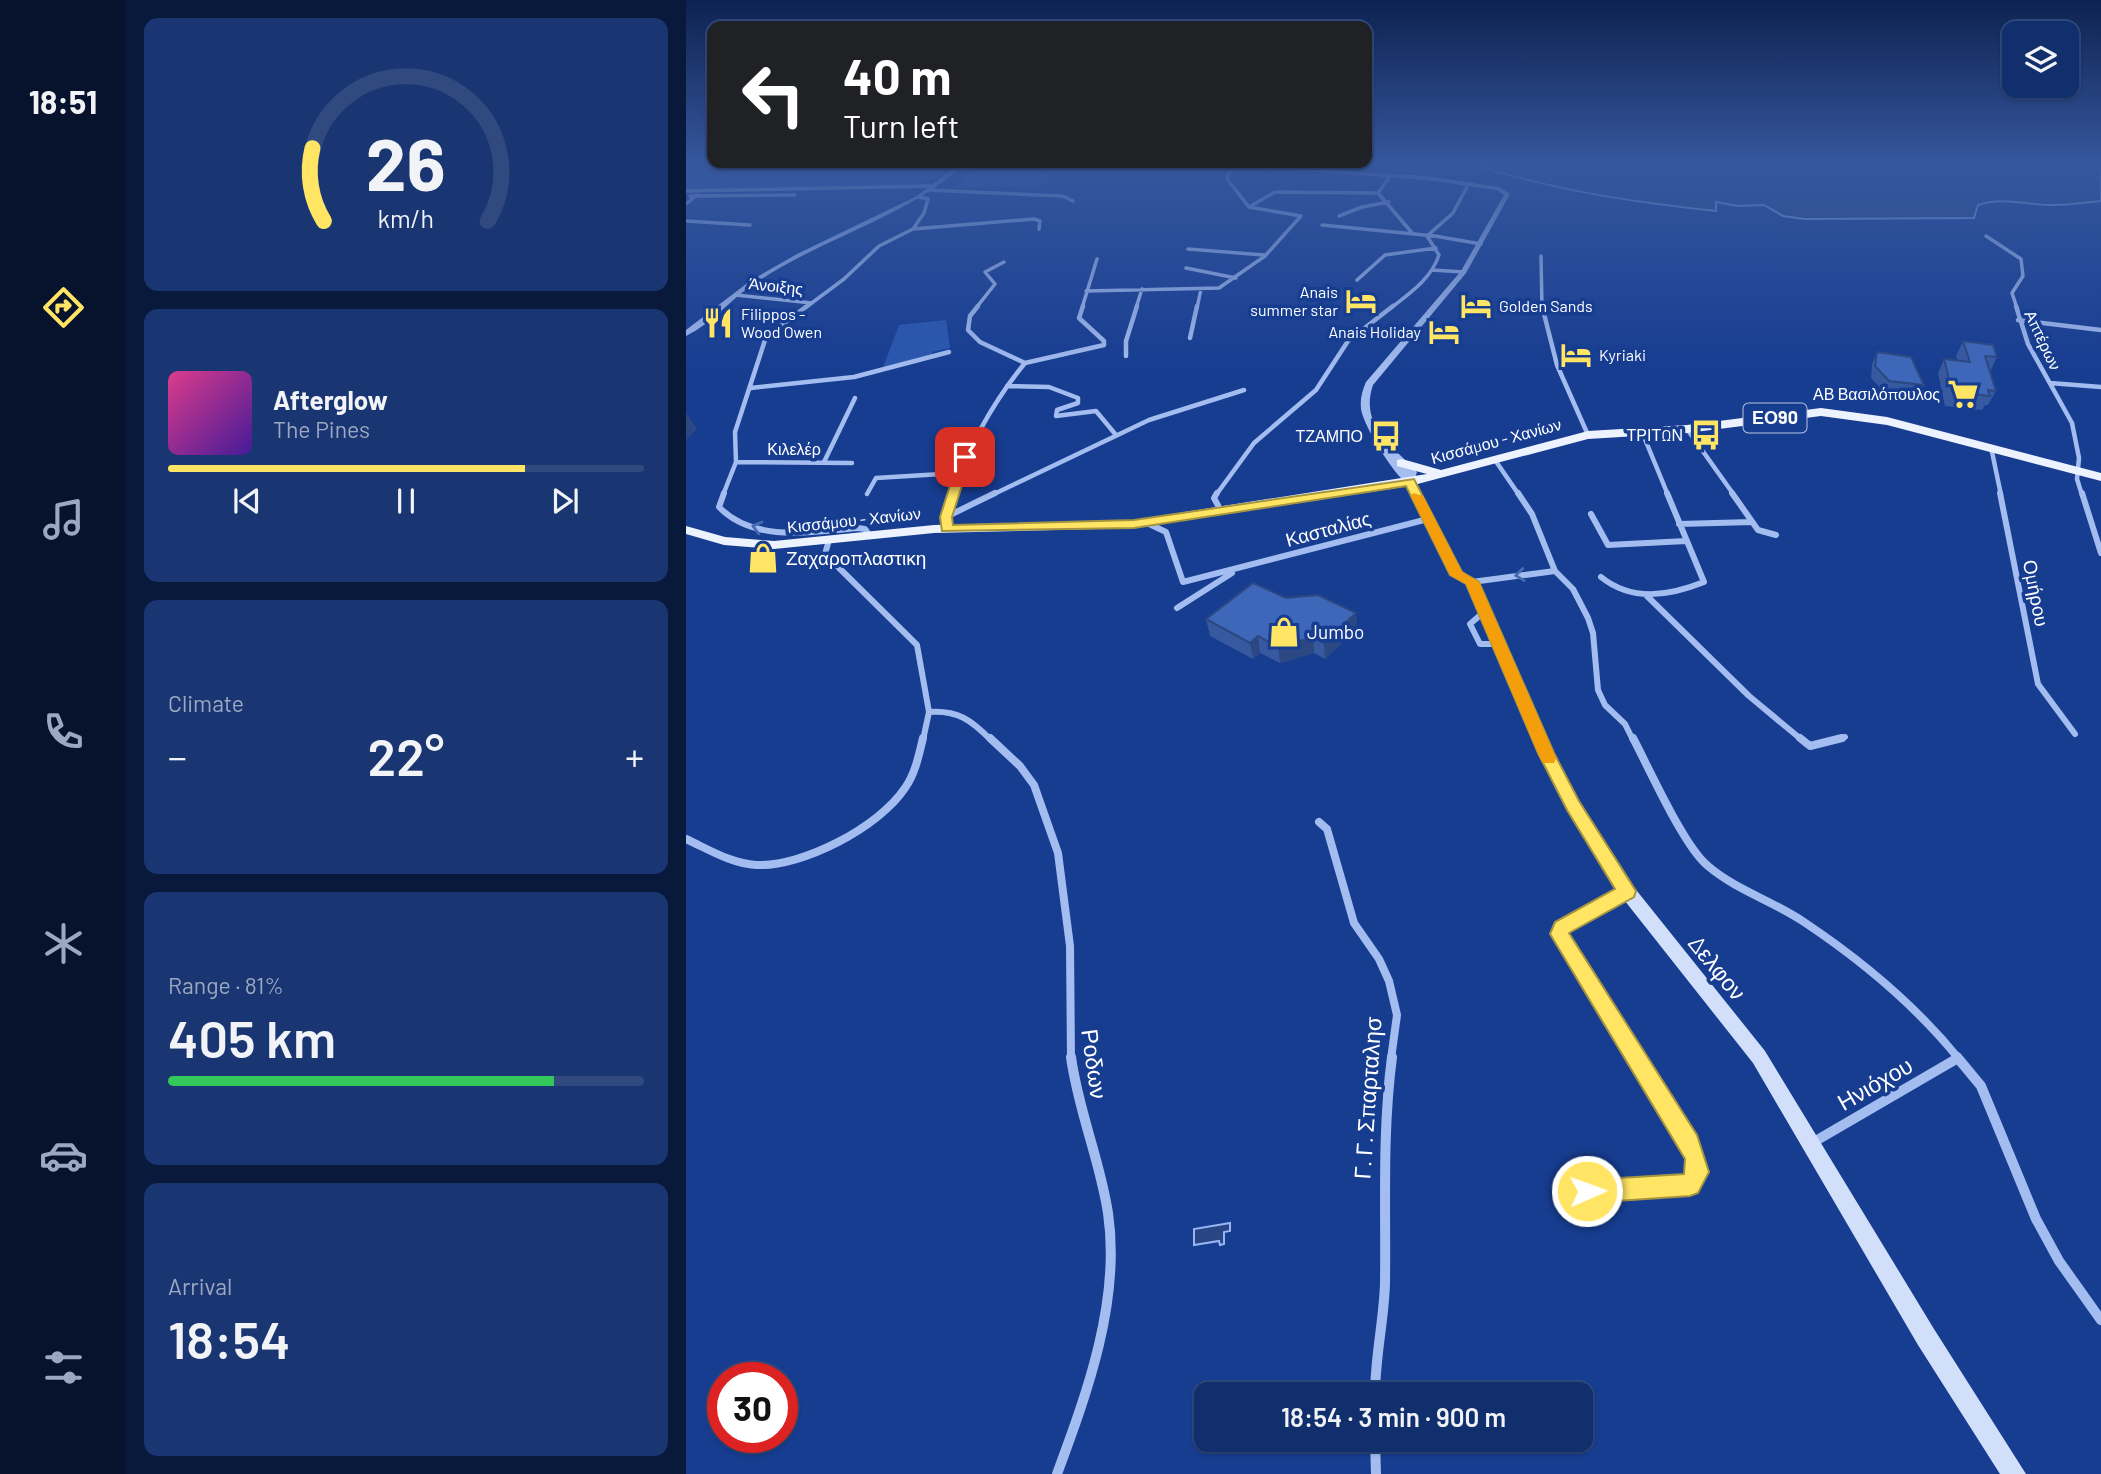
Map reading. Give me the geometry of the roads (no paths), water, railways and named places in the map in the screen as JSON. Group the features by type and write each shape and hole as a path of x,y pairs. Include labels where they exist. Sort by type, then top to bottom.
{"main road":[{"name":"Κισσάμου - Χανίων","path":"686,530 724,541 761,545 870,536 946,523 1147,523 1410,482 1588,435 1687,429 1835,413 1888,421 2101,477"},
{"path":"1402,463 1447,473"},
{"name":"Δελφον","path":"1410,482 1457,575 1478,581 1485,611 1546,753 1573,806 1627,891 1759,1057 1926,1337 2014,1474"}],"street":[{"path":"686,334 736,295 799,255 845,233"},
{"path":"870,536 864,529 858,528 787,533 752,527 719,507 736,462 736,432 751,388 753,369 766,337 844,279 879,246 905,233"},
{"path":"1086,291 1219,288 1265,256 1286,233"},
{"path":"1394,233 1481,244"},
{"path":"1427,236 1431,233"},
{"path":"1386,449 1412,472 1410,482 1399,474 1367,419 1366,390 1371,380 1464,272 1487,233"},
{"path":"1221,511 1214,498 1234,466 1270,428 1317,389 1346,342 1389,306 1411,293 1438,262 1436,247 1427,236"},
{"name":"Απτέρων","path":"1986,236 2021,258 2023,276 2012,293 2018,320 2072,423 2079,458 2076,471 2101,553"},
{"path":"1357,280 1385,255 1436,247"},
{"path":"1188,249 1265,256"},
{"path":"1541,256 1542,312 1558,365 1588,435"},
{"path":"1004,262 985,272 995,284 970,316 968,330 980,342 1025,363 1104,345 1104,341 1079,318 1097,260"},
{"path":"1186,268 1236,278"},
{"path":"1432,270 1464,272"},
{"path":"1126,355 1126,341 1142,289"},
{"path":"1190,338 1200,289"},
{"name":"Άνοιξης","path":"736,295 813,303"},
{"path":"2018,320 2101,330"},
{"path":"751,388 854,377 949,352"},
{"path":"946,523 957,487 958,473 973,441 1007,386 1025,363"},
{"path":"2050,383 2101,387"},
{"path":"1007,386 1049,387 1079,398 1078,403 1057,410 1056,416 1096,411 1116,435"},
{"path":"946,523 1149,420 1244,390"},
{"path":"824,462 855,398"},
{"path":"1687,429 1758,530 1776,535"},
{"path":"1601,578 1611,587 1629,594 1647,595 1704,582 1643,432"},
{"name":"Ομήρου","path":"1992,447 2038,684 2075,734"},
{"path":"1495,460 1532,514 1555,571 1573,589 1588,618 1593,633 1598,690 1605,705 1625,724 1668,807 1706,864 1751,894 1803,921 1900,996 1938,1032 1980,1086 2036,1219 2059,1261 2101,1320"},
{"name":"Κιλελέρ","path":"736,462 852,463"},
{"path":"867,494 876,478 958,473"},
{"path":"1591,514 1608,545 1686,541"},
{"path":"1147,523 1166,532 1175,519"},
{"name":"Κασταλίας","path":"1166,532 1183,582 1428,519"},
{"path":"1679,524 1752,522"},
{"path":"686,839 754,865 799,859 824,848 892,805 905,790 931,712 916,645 825,554 830,540"},
{"name":"Κασταλίας","path":"1177,608 1237,569"},
{"path":"1478,581 1555,571"},
{"path":"1647,595 1749,696 1810,746 1844,737"},
{"name":"Ροδων","path":"931,712 951,710 964,714 1025,770 1048,815 1063,880 1070,946 1068,1023 1072,1065 1082,1116 1107,1202 1110,1245 1102,1321 1081,1409 1057,1474"},
{"name":"Γ. Γ. Σπαρταλησ","path":"1319,822 1327,829 1354,923 1379,959 1389,981 1397,1015 1384,1115 1385,1286 1375,1360 1375,1382"},
{"path":"1587,1191 1690,1185 1698,1172 1689,1143 1559,934 1561,928 1627,891"},
{"name":"Ηνιόχου","path":"1811,1143 1958,1058"},
{"path":"1375,1452 1376,1474"}],"place":[{"name":"Anais summer star","path":"1361,301"},
{"name":"Golden Sands","path":"1476,306"},
{"name":"Filippos - Wood Owen","path":"718,323"},
{"name":"Anais Holiday","path":"1444,332"},
{"name":"Kyriaki","path":"1576,355"},
{"name":"ΑΒ Βασιλόπουλος","path":"1963,394"},
{"name":"ΤΡΙΤΩΝ","path":"1706,435"},
{"name":"ΤΖΑΜΠΟ","path":"1386,436"},
{"name":"Ζαχαροπλαστικη","path":"763,558"},
{"name":"Jumbo","path":"1284,632"}]}
